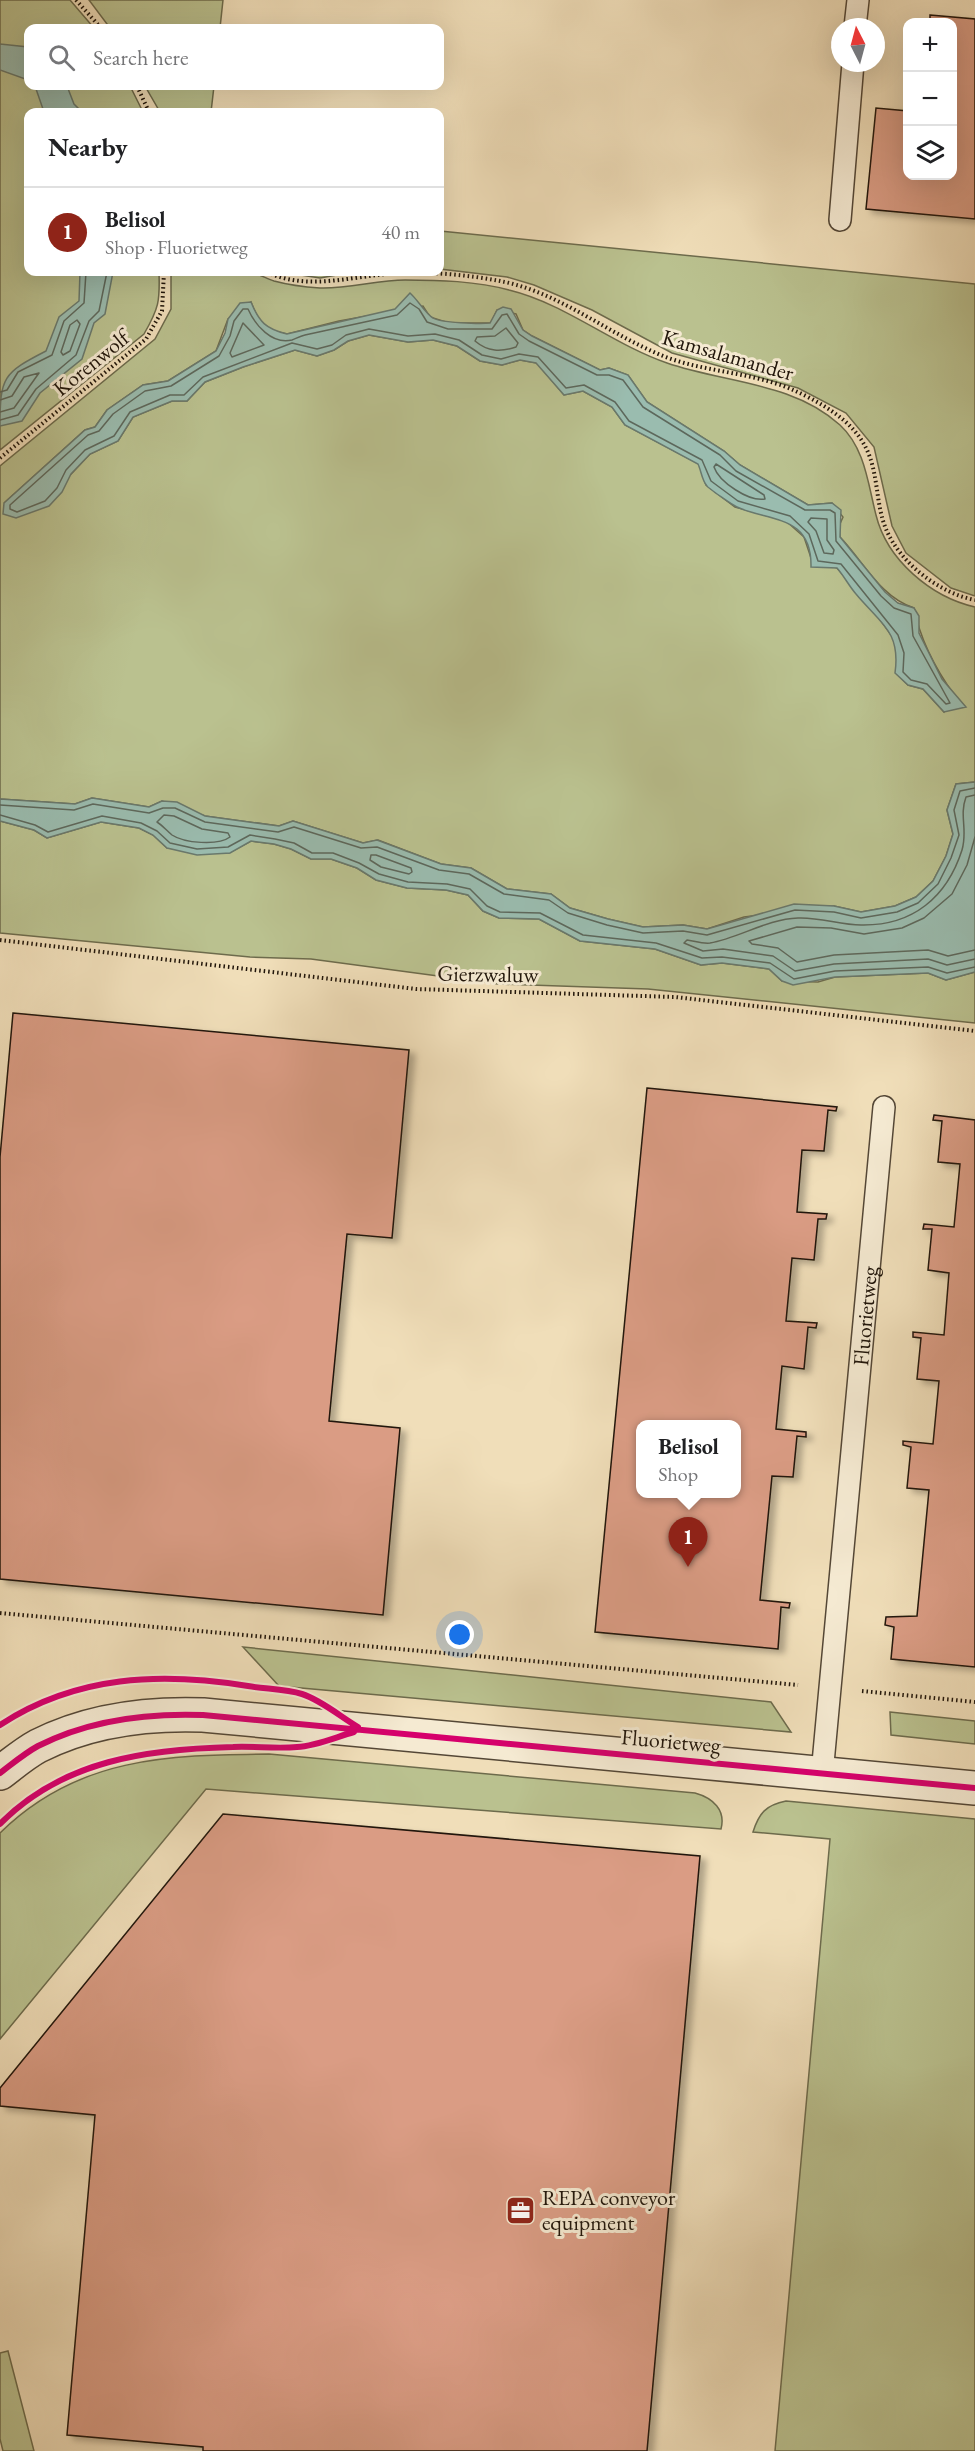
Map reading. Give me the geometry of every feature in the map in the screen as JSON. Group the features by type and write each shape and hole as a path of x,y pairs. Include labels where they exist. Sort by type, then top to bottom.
{"street":[{"name":"Fluorietweg","path":"0,1773 38,1746 122,1719 160,1714 203,1715 975,1788"}],"lane":[{"path":"856,18 858,0"},
{"path":"840,220 852,72"},
{"name":"Fluorietweg","path":"822,1774 884,1107"}],"path":[{"path":"76,0 97,24"},
{"path":"140,90 147,108"},
{"path":"0,1613 975,1702"}],"green space":[{"path":"0,0 70,0 91,24 24,24 24,90 132,90 141,108 24,108 24,276 159,276 159,298 144,334 0,450"},
{"path":"89,0 223,0 220,24 107,24"},
{"path":"147,90 214,90 211,108 158,108"},
{"path":"444,231 975,284 975,596 951,588 906,553 892,526 874,447 846,413 798,388 672,353 592,310 534,285 507,277 444,269"},
{"path":"171,276 262,276 297,286 320,288 405,280 471,283 530,296 570,314 627,346 667,363 758,385 801,400 821,411 840,425 855,444 882,531 890,547 901,561 913,574 943,595 975,607 975,782 956,784 947,810 953,834 946,856 933,881 916,897 895,906 861,912 834,906 744,917 707,929 683,925 643,927 570,908 551,894 507,889 471,868 441,864 378,840 363,843 293,821 279,826 205,816 162,801 149,807 92,798 75,804 0,799 0,466 155,339 171,309","holes":["251,302 259,321 270,330 287,334 339,321 423,306 430,317 449,323 491,323 497,310 516,314 523,330 532,336 600,370 609,368 628,375 647,402 724,451 740,465 808,505 832,503 843,517 839,526 840,537 873,578 891,596 914,608 920,631 930,654 941,676 955,696 944,712 923,689 908,685 896,673 898,654 894,639 876,614 837,568 811,558 804,537 786,521 735,507 706,485 699,464 625,425 612,407 583,391 564,395 537,363 520,360 502,365 480,361 457,346 433,340 408,342 369,335 348,341 334,350 317,356 295,350 243,367 205,382 187,401 172,401 133,417 118,441 90,454 71,474 4,503 85,430 95,427 107,410 143,385 168,381 216,351 228,319"]},
{"path":"307,276 331,276 320,278"},
{"path":"0,821 34,830 47,838 101,822 139,828 153,835 167,848 229,853 251,841 274,844 311,859 331,859 357,868 376,880 407,888 446,890 468,895 483,911 499,918 539,919 580,941 655,949 701,965 722,963 769,969 782,981 818,982 835,977 928,973 946,980 975,972 975,1023 648,989 498,984 311,959 250,957 0,933"},
{"path":"243,1647 771,1702 791,1732 279,1686"},
{"path":"890,1712 975,1721 975,1744 891,1735"},
{"path":"269,1754 695,1793 707,1798 717,1806 722,1816 721,1829 206,1789 0,2039 0,1833 29,1808 60,1789 92,1775 125,1765 195,1756"},
{"path":"786,1801 975,1819 975,2451 775,2451 830,1839 753,1832 764,1811"},
{"path":"8,2351 34,2451 3,2451 0,2439 0,2353"}],"water":[{"path":"0,44 24,47 24,79 0,70"},
{"path":"36,90 69,90 78,108 43,108"},
{"path":"80,276 112,276 105,314 94,323 82,359 40,393 22,421 0,426 1,397 7,378 21,365 46,351 59,317 79,301"},
{"path":"410,293 430,316 437,320 490,323 497,310 503,307 511,309 523,330 532,336 600,370 609,368 628,375 647,402 724,451 740,465 808,505 832,503 841,510 840,537 885,592 898,603 914,608 919,616 919,633 942,679 966,707 944,712 923,689 908,685 895,673 895,647 887,629 853,591 837,568 811,567 809,550 804,537 796,529 786,523 731,504 707,486 698,464 625,425 612,407 583,391 564,395 536,363 520,360 502,365 480,361 457,346 433,340 408,342 369,335 348,341 334,350 317,356 295,350 205,382 187,401 172,401 133,417 118,441 90,454 71,474 62,492 49,506 16,518 3,514 4,503 85,430 95,427 107,410 143,385 168,381 216,351 225,333 228,319 240,303 251,302 264,324 287,334 395,309"},
{"path":"975,782 975,972 946,980 928,973 835,977 793,985 782,981 769,969 722,963 701,965 655,949 580,941 539,919 499,918 483,911 468,895 446,890 407,888 376,880 357,868 331,859 311,859 274,844 251,841 230,853 197,855 167,848 153,835 139,828 101,822 47,838 34,830 0,821 0,799 75,804 92,798 149,807 162,801 177,802 205,816 279,826 293,821 363,843 377,840 441,864 471,868 507,889 551,894 570,908 608,919 643,927 683,925 707,929 794,904 834,906 861,912 895,906 916,897 933,881 946,856 953,834 947,810 956,784"}],"building":[{"path":"930,15 975,19 975,219 866,209 876,108 903,111 903,180 957,180 957,18 930,18"},
{"path":"13,1013 409,1050 392,1238 347,1234 329,1421 400,1428 383,1615 0,1579 0,1157"},
{"path":"647,1088 837,1107 836,1111 828,1110 824,1151 802,1150 797,1212 827,1214 826,1219 818,1219 814,1260 792,1258 786,1321 817,1323 816,1328 808,1327 804,1369 782,1366 776,1429 806,1432 806,1437 797,1436 793,1477 772,1476 760,1600 790,1603 789,1608 781,1607 778,1649 595,1632"},
{"path":"934,1115 975,1120 975,1667 891,1659 894,1627 885,1625 886,1617 917,1616 929,1490 907,1488 911,1447 903,1445 903,1441 933,1444 939,1381 917,1379 921,1338 913,1337 913,1332 944,1335 949,1273 928,1270 932,1229 923,1229 924,1224 954,1227 960,1164 938,1162 942,1121 933,1120"},
{"path":"223,1814 700,1856 647,2451 203,2451 203,2447 67,2435 95,2115 0,2106 0,2088"}],"cycle path":[{"path":"0,1725 29,1708 89,1687 151,1679 183,1679 302,1694 324,1704 358,1727"},
{"path":"0,1773 38,1746 77,1730 140,1717 203,1715 975,1788"},
{"path":"0,1824 25,1802 51,1785 108,1762 139,1755 201,1748 304,1746 354,1732"}],"place":[{"name":"Belisol","path":"688,1567"},
{"name":"REPA conveyor equipment","path":"521,2210"}]}
